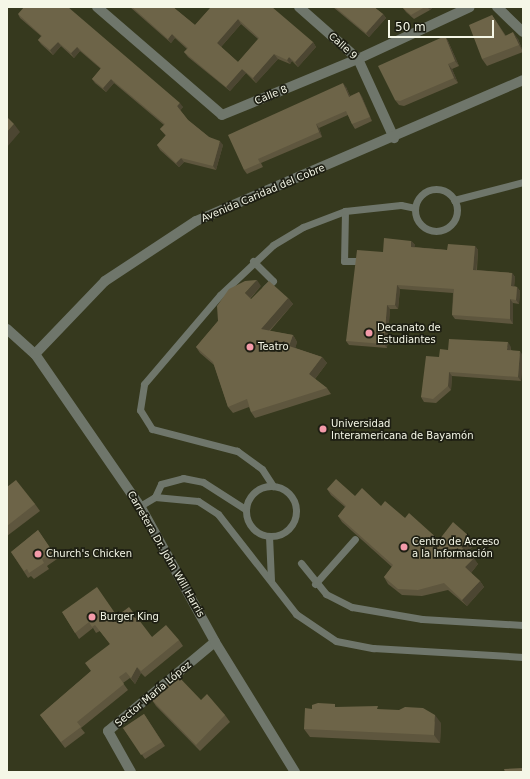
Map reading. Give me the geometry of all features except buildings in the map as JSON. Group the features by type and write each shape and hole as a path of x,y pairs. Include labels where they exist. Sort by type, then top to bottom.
{"street":[{"name":"Calle 8","path":"97,7 222,115 358,59 470,7"},
{"name":"Calle 9","path":"299,7 358,59 394,138"},
{"path":"497,7 523,32"},
{"name":"Avenida Caridad del Cobre","path":"35,354 105,281 164,240 196,221 394,138 523,80"},
{"name":"Carretera Dr. John Will Harris","path":"7,329 35,354 140,506 215,642 295,772"},
{"name":"Sector María López","path":"131,772 108,731 215,642"}],"lane":[{"path":"454,200 523,182"},
{"path":"432,190 445,191 454,200 455,219 440,231 422,226 415,208 421,196 432,190"},
{"path":"273,486 253,493 246,509 250,526 269,536 289,528 296,512 291,496 273,486 262,469 237,451 162,434 145,422 140,410 144,384 167,354 253,262 303,228 346,211 402,205 415,208"},
{"path":"346,211 344,261 356,261"},
{"path":"253,262 273,281 259,296"},
{"path":"140,506 155,497 165,481 194,480 212,487 246,509"},
{"path":"155,497 169,501 189,499 208,506 232,529 271,582 308,624 324,636 350,646 523,657"},
{"path":"269,536 271,582"},
{"path":"314,584 354,539"},
{"path":"301,563 314,584 338,602 371,612 523,625"}],"place":[{"name":"Decanato de Estudiantes","path":"369,333"},
{"name":"Teatro","path":"250,347"},
{"name":"Universidad Interamericana de Bayamón","path":"323,429"},
{"name":"Centro de Acceso a la Información","path":"404,547"},
{"name":"Church's Chicken","path":"38,554"},
{"name":"Burger King","path":"92,617"}]}
